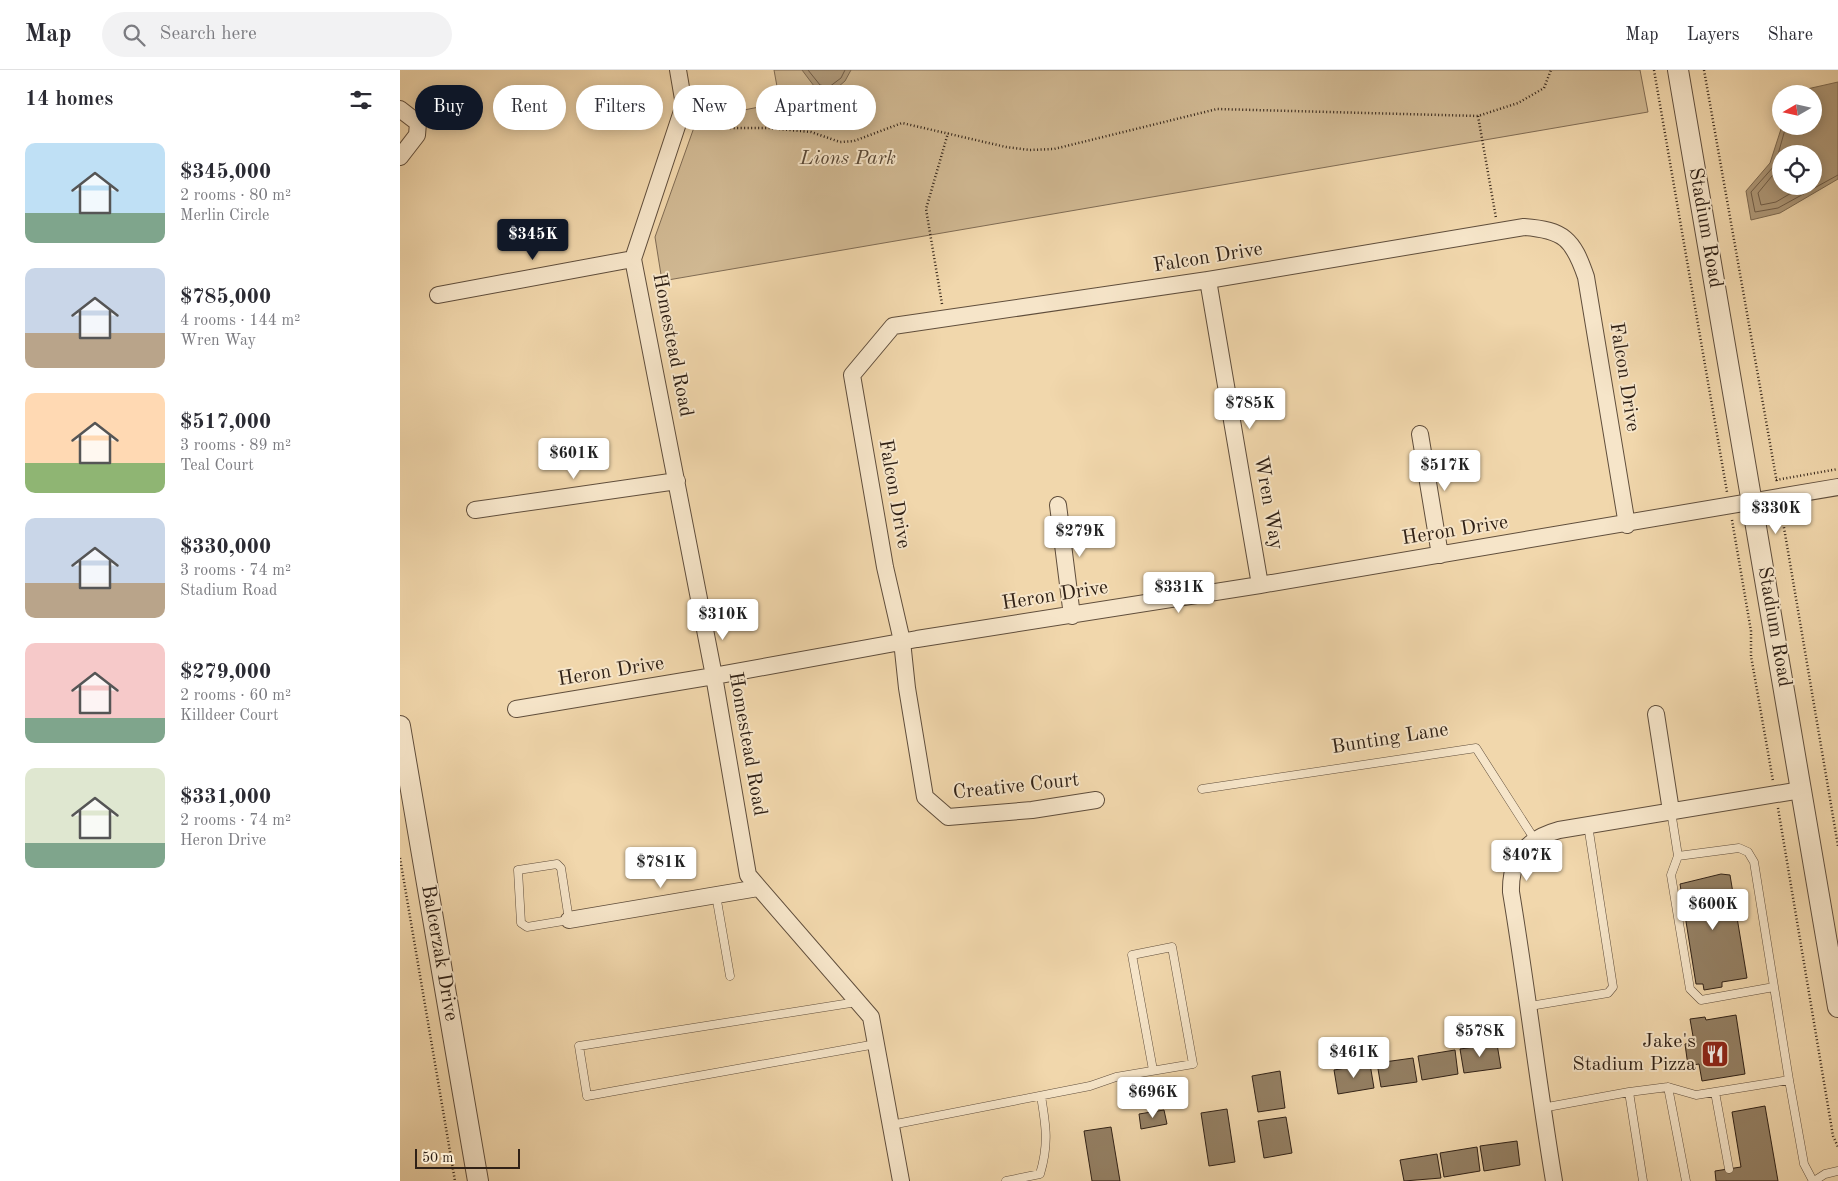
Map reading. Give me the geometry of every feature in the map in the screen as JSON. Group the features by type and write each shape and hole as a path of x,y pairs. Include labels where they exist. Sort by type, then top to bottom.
{"street":[{"name":"Homestead Road","path":"678,70 681,85"},
{"name":"Stadium Road","path":"1678,70 1838,1007"},
{"path":"400,109 418,123 417,135 400,156"},
{"name":"Homestead Road","path":"675,130 633,259 678,481 748,875 871,1017 901,1181"},
{"name":"Falcon Drive","path":"902,641 885,567 852,375 893,326 1208,280 1524,227 1547,229 1564,237 1579,256 1586,277 1628,525"},
{"path":"438,295 633,259"},
{"name":"Wren Way","path":"1208,280 1260,585"},
{"path":"1420,434 1440,555"},
{"path":"475,510 678,481"},
{"name":"Heron Drive","path":"516,709 714,676 902,641 1072,616 1628,525 1838,487"},
{"path":"1058,505 1072,616"},
{"name":"Creative Court","path":"902,641 906,688 925,797 948,817 1032,810 1096,800"},
{"path":"1656,714 1671,811"},
{"name":"Balcerzak Drive","path":"400,726 478,1181"},
{"path":"1554,1181 1542,1108 1530,1006 1511,876 1515,862 1524,849 1535,840 1559,830 1801,790"},
{"path":"569,920 758,888"}],"lane":[{"name":"Bunting Lane","path":"1202,789 1476,748 1535,840"},
{"path":"1671,811 1678,856 1671,875 1690,989 1701,1000 1774,988"},
{"path":"1530,1006 1608,993 1613,987 1588,825"},
{"path":"1678,856 1739,848 1745,849 1751,856 1754,862 1804,1164 1814,1181 1825,1174 1838,1171"},
{"path":"557,864 561,868 569,920 527,927 523,925 521,923 518,870 557,864"},
{"path":"716,895 730,976"},
{"path":"891,1125 1090,1086 1116,1077 1193,1064 1172,947 1132,955 1153,1070"},
{"path":"858,1002 579,1046 587,1096 876,1044"},
{"path":"1542,1108 1668,1087 1696,1095 1789,1080"},
{"path":"1668,1087 1685,1180"},
{"path":"1629,1092 1643,1181"},
{"path":"1715,1092 1729,1168"},
{"path":"1006,1181 1040,1174 1046,1155 1047,1135 1041,1096"}],"path":[{"path":"746,128 811,132 840,142 854,141 902,123 1006,147 1030,150 1054,149 1217,108 1478,116 1518,103 1544,88 1551,70"},
{"path":"1654,70 1751,631 1751,656 1833,1136 1838,1146"},
{"path":"1704,70 1838,846"},
{"path":"1478,116 1498,232"},
{"path":"944,318 926,209 948,133"},
{"path":"1776,480 1838,469"},
{"path":"400,858 455,1181"}],"green space":[{"name":"Lions Park","path":"774,70 1640,70 1648,112 662,281 655,237 693,130 746,130 746,110 756,108 756,130 876,130 876,85 777,85"}],"water":[{"path":"802,70 851,70 840,85 813,85"},
{"path":"1838,82 1838,179 1822,188 1822,145 1776,145 1779,135 1822,135 1822,86"},
{"path":"1772,157 1772,195 1811,195 1780,213 1751,220 1746,191 1770,163"}],"building":[{"path":"1721,874 1730,875 1747,978 1722,982 1722,987 1704,990 1703,984 1696,984 1680,884"},
{"name":"Jake's Stadium Pizza","path":"1736,1015 1745,1074 1702,1081 1699,1064 1688,1066 1685,1044 1694,1042 1690,1019 1705,1017 1706,1020"},
{"path":"1497,1044 1501,1068 1464,1073 1460,1049"},
{"path":"1455,1050 1458,1074 1422,1080 1418,1056"},
{"path":"1413,1058 1417,1082 1381,1087 1377,1063"},
{"path":"1370,1064 1374,1088 1338,1094 1334,1070"},
{"path":"1280,1071 1285,1108 1258,1112 1252,1076"},
{"path":"1765,1106 1778,1181 1716,1181 1715,1171 1741,1167 1732,1112"},
{"path":"1227,1109 1235,1162 1209,1166 1201,1113"},
{"path":"1164,1110 1167,1124 1141,1129 1139,1114"},
{"path":"1286,1117 1292,1153 1264,1158 1258,1121"},
{"path":"1111,1127 1120,1181 1092,1181 1084,1131"},
{"path":"1517,1141 1520,1165 1484,1171 1480,1146"},
{"path":"1477,1147 1480,1171 1444,1177 1440,1153"},
{"path":"1437,1154 1441,1178 1404,1181 1400,1160"}],"place":[{"name":"Jake's Stadium Pizza","path":"1715,1054"}]}
